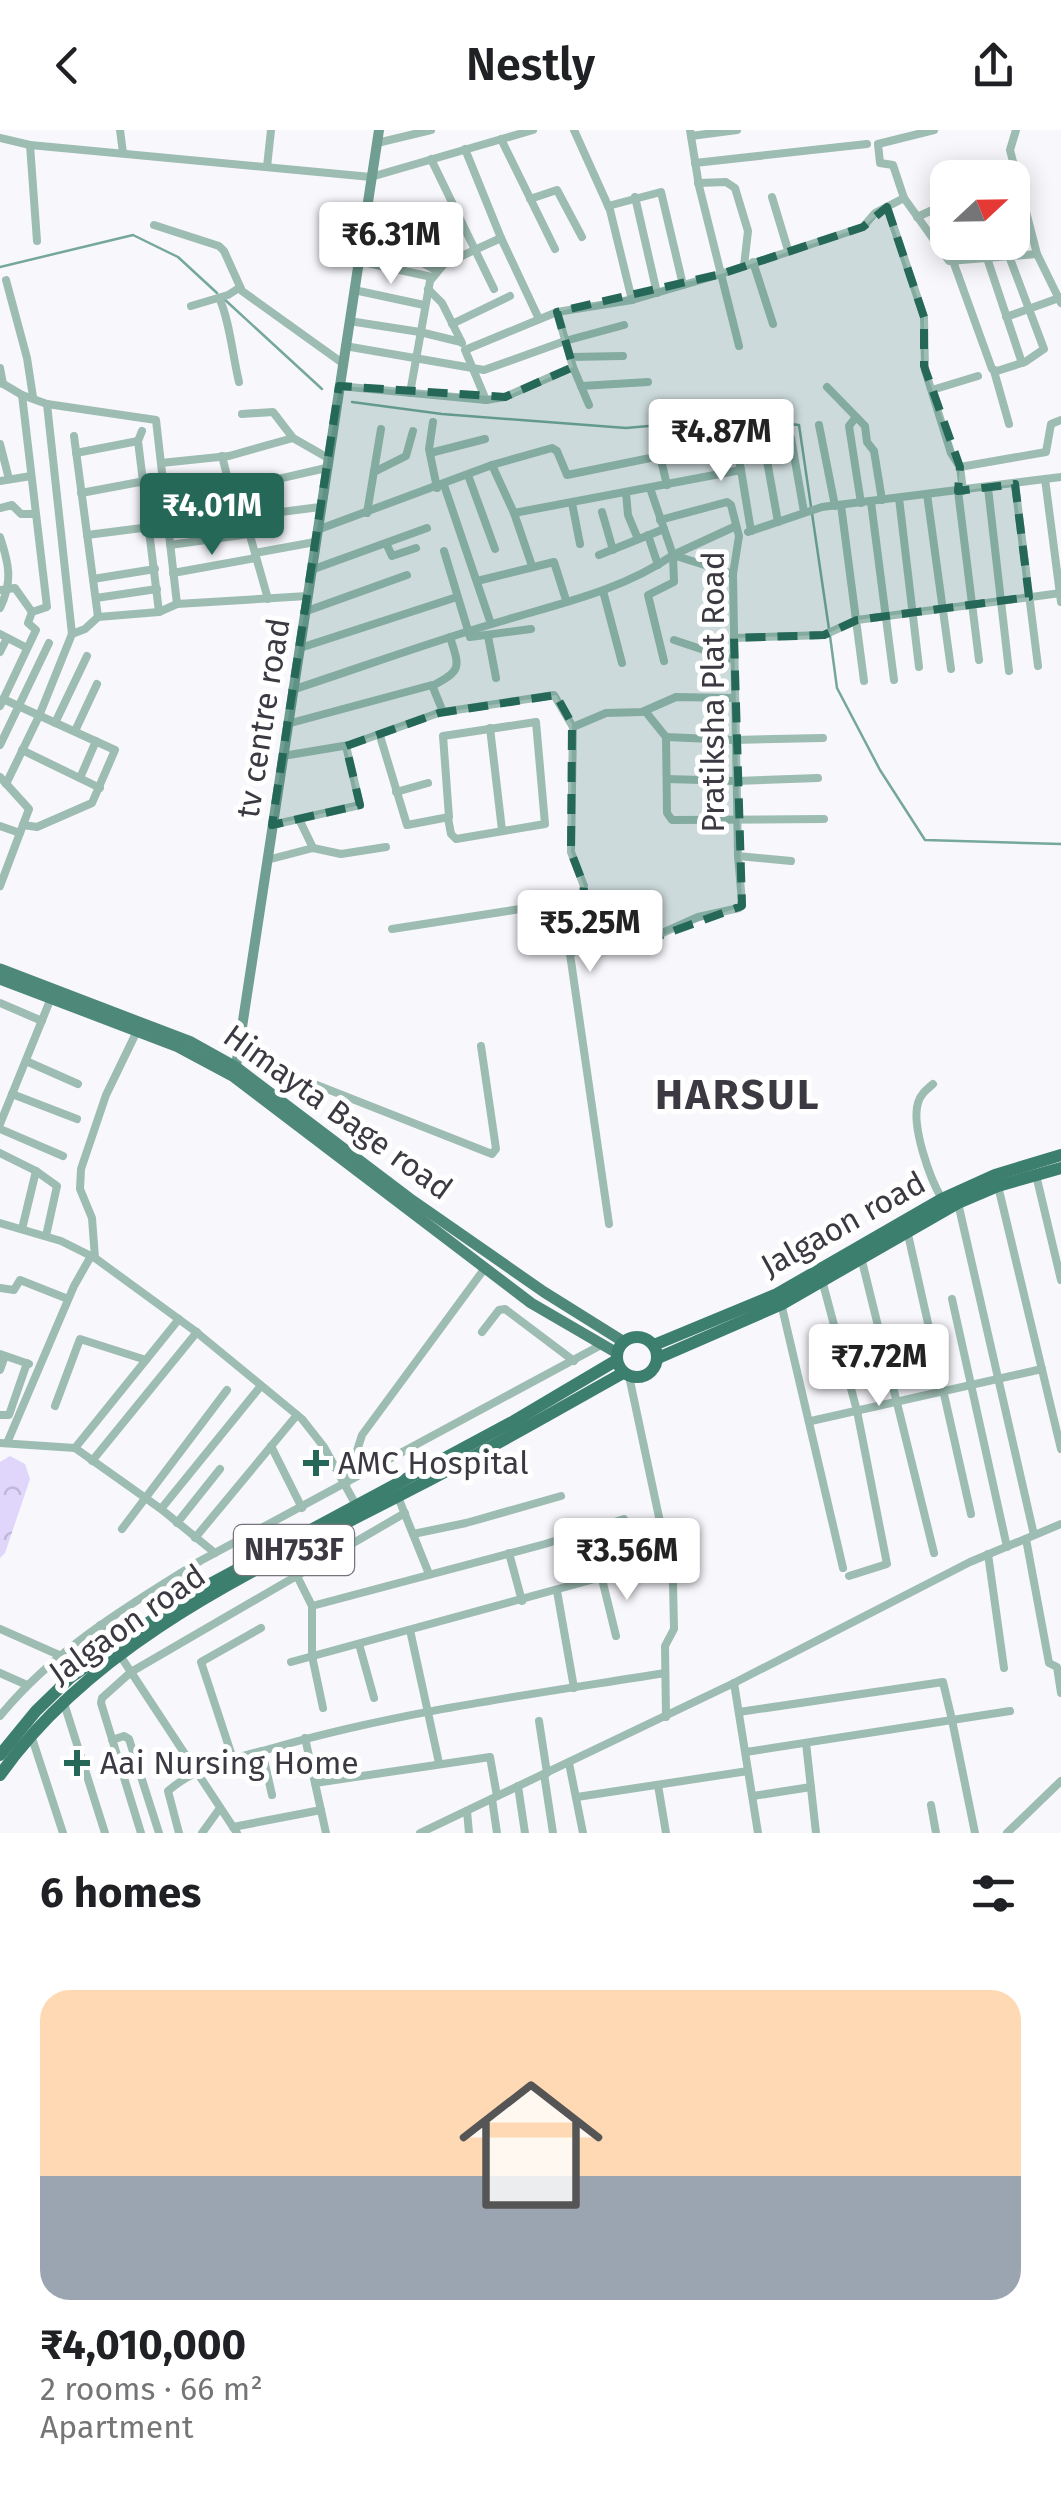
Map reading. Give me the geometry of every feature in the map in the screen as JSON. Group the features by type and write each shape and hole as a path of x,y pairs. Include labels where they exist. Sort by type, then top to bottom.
{"highway":[{"name":"Jalgaon road","path":"622,1361 648,1375 656,1352 779,1299 995,1174 1061,1154"},
{"name":"Jalgaon road","path":"820,1276 908,1230 952,1198 1061,1168"},
{"path":"622,1361 636,1336 656,1352"},
{"name":"Jalgaon road","path":"0,1775 63,1700 184,1598 622,1361"},
{"name":"Jalgaon road","path":"0,1755 71,1677 398,1496 622,1361"}],"main road":[{"name":"tv centre road","path":"236,1066 379,130"},
{"name":"Himayta Bage road","path":"0,969 53,993 191,1042 236,1066 409,1198 544,1292 622,1361"},
{"path":"0,979 53,993 137,1031 236,1066 485,1268 531,1303 603,1344 622,1361"}],"street":[{"path":"120,130 122,153"},
{"path":"267,167 271,130"},
{"path":"376,143 430,130"},
{"path":"0,138 371,177 534,130"},
{"path":"574,130 608,206 632,300"},
{"path":"737,130 691,133 698,182 739,346"},
{"path":"864,130 880,163 893,165 904,198 949,261 965,260"},
{"path":"695,163 872,144 934,130"},
{"path":"1006,316 1060,301 1037,254 1010,150 1016,130"},
{"path":"501,139 555,249"},
{"path":"30,144 37,241"},
{"path":"465,149 539,319"},
{"path":"431,159 494,289"},
{"path":"698,182 726,182 734,188 748,237 744,247 748,264 773,324"},
{"path":"530,200 557,190 582,237"},
{"path":"608,206 661,192 684,285"},
{"path":"635,198 657,293"},
{"path":"772,198 788,250"},
{"path":"349,321 420,332 463,346 557,312 632,300 863,227 875,213 904,198"},
{"path":"887,207 924,316 924,366 950,453 960,467 979,660"},
{"path":"917,217 930,211"},
{"path":"366,212 406,217 410,225 407,254 435,274"},
{"path":"154,225 219,246 239,288 342,362"},
{"path":"410,392 424,305 435,274 444,264 501,238"},
{"path":"1030,254 1037,254"},
{"path":"988,260 1022,364"},
{"path":"994,371 1022,364 1044,349 1011,260"},
{"path":"358,261 435,274"},
{"path":"954,261 994,371 1008,424"},
{"path":"6,280 33,397"},
{"path":"191,306 239,288"},
{"path":"428,289 438,298 452,324 486,400"},
{"path":"354,290 424,305"},
{"path":"452,324 510,296"},
{"path":"219,298 226,312 227,336 238,382"},
{"path":"557,312 589,405"},
{"path":"345,346 474,370 624,325"},
{"path":"339,386 486,400 504,397 572,362 623,356"},
{"path":"0,368 1,385 48,404 156,420 177,604"},
{"path":"932,390 978,376"},
{"path":"581,386 648,382"},
{"path":"826,386 864,426 866,440 874,450 882,500"},
{"path":"22,395 47,607"},
{"path":"0,886 29,809 3,781 39,716 72,634 48,404"},
{"path":"242,414 273,412 293,438 327,463"},
{"path":"856,416 848,426 861,503"},
{"path":"960,467 1046,452 1050,448 1051,424 1061,420"},
{"path":"433,422 430,454 492,624"},
{"path":"819,425 838,506 864,681"},
{"path":"367,513 381,429"},
{"path":"734,430 751,531"},
{"path":"142,431 138,441 159,612"},
{"path":"374,472 406,456 413,431"},
{"path":"762,433 778,522"},
{"path":"74,436 98,617"},
{"path":"160,463 222,456 293,438"},
{"path":"791,438 806,512"},
{"path":"430,454 484,439"},
{"path":"76,453 138,441"},
{"path":"0,444 5,480 30,476"},
{"path":"173,573 256,556 492,465 552,448 566,475 711,447"},
{"path":"222,456 236,511 245,518 268,598"},
{"path":"660,456 666,485"},
{"path":"164,490 229,486 327,463"},
{"path":"492,465 532,566"},
{"path":"514,513 740,470"},
{"path":"468,475 496,548"},
{"path":"292,690 602,591 672,555 806,512 1061,477"},
{"path":"1045,479 1061,602"},
{"path":"81,493 145,481"},
{"path":"1015,484 1038,666"},
{"path":"650,488 672,555 674,582 648,595 664,662"},
{"path":"988,488 1009,672"},
{"path":"626,492 628,516 658,565"},
{"path":"927,494 951,668"},
{"path":"899,498 919,667"},
{"path":"599,556 643,538 662,525 726,502 731,505 738,531"},
{"path":"871,502 894,680"},
{"path":"572,503 580,544"},
{"path":"0,508 12,504 22,514 35,514"},
{"path":"245,518 320,507"},
{"path":"602,512 613,550"},
{"path":"87,535 150,527"},
{"path":"311,570 427,528"},
{"name":"Pratiksha Plat Road","path":"738,531 733,574 738,856 791,861"},
{"path":"170,545 249,534"},
{"path":"0,536 11,573 0,608"},
{"path":"386,543 392,556 416,548"},
{"path":"444,552 471,638 531,629"},
{"path":"672,555 733,574"},
{"path":"476,581 554,562 566,600"},
{"path":"93,579 154,569"},
{"path":"304,612 407,575"},
{"path":"4,590 15,588 32,612"},
{"path":"96,598 157,589"},
{"path":"602,591 622,663"},
{"path":"734,638 824,635 857,620 1060,593"},
{"path":"72,634 98,617 159,612 177,604 307,596"},
{"path":"299,649 457,597"},
{"path":"32,612 68,604"},
{"path":"0,826 37,827 89,805 115,750 20,707 2,703 4,688 36,630 28,623 32,612"},
{"path":"0,652 3,636 27,648"},
{"path":"488,636 496,678"},
{"path":"287,724 434,685 454,675 458,666 450,637"},
{"path":"674,640 734,660"},
{"path":"0,745 48,643"},
{"path":"55,722 87,656"},
{"path":"75,732 97,684"},
{"path":"434,685 442,712"},
{"path":"282,756 346,746 442,712 554,695 573,727 571,852 584,886 578,950"},
{"path":"573,727 606,713 645,711 676,697 733,698"},
{"path":"645,711 666,737 667,813 672,820 824,820"},
{"path":"534,721 537,724 547,822 542,826 454,839 448,818 443,736 490,728 534,721"},
{"path":"490,728 502,830"},
{"path":"380,736 407,825 448,818"},
{"path":"666,737 823,738"},
{"path":"80,778 96,741"},
{"path":"272,825 360,805 346,746"},
{"path":"22,750 100,788"},
{"path":"667,779 736,782 818,778"},
{"path":"396,792 428,783"},
{"path":"299,819 313,848"},
{"path":"267,860 313,848 341,854 386,847"},
{"path":"609,1224 570,954 640,942 698,917 739,908 742,902 738,856"},
{"path":"392,929 533,907 581,912"},
{"path":"53,993 0,1126 63,1156"},
{"path":"0,1003 42,1021"},
{"path":"137,1031 106,1096 82,1169 80,1189 92,1218 93,1257 68,1299 4,1443 75,1448 215,1553"},
{"path":"236,1066 492,1154 496,1149 481,1046"},
{"path":"26,1061 78,1084"},
{"path":"932,1084 919,1098 916,1114 934,1185 952,1198 1000,1379 1050,1663 1057,1667 1061,1692"},
{"path":"12,1094 77,1119"},
{"path":"0,1153 36,1170 58,1188 46,1236"},
{"path":"22,1228 36,1170"},
{"path":"1036,1175 1061,1280"},
{"path":"998,1186 1061,1449"},
{"path":"0,1223 46,1236 93,1257 196,1332 297,1415 324,1447 356,1505"},
{"path":"908,1230 970,1514"},
{"path":"861,1257 934,1553"},
{"path":"346,1485 362,1435 485,1268"},
{"path":"779,1299 846,1572 884,1568 887,1564 857,1411 820,1276"},
{"path":"0,1288 14,1290 20,1280 68,1299"},
{"path":"952,1298 1007,1546"},
{"path":"482,1332 505,1309 574,1360"},
{"path":"75,1448 179,1320"},
{"path":"92,1460 196,1332"},
{"path":"54,1406 80,1339 146,1360"},
{"path":"0,1716 27,1686 100,1625 215,1553 603,1344"},
{"path":"0,1370 2,1355 38,1367"},
{"path":"622,1361 673,1582 675,1623 665,1646 666,1716"},
{"path":"0,1415 10,1415 27,1363"},
{"path":"811,1421 1042,1369"},
{"path":"161,1509 260,1386"},
{"path":"122,1530 227,1390"},
{"path":"500,1402 514,1421"},
{"path":"195,1538 297,1415"},
{"path":"458,1424 470,1445"},
{"path":"271,1446 302,1508"},
{"path":"177,1523 220,1468"},
{"path":"398,1496 429,1574"},
{"path":"413,1534 561,1496"},
{"path":"142,1833 101,1700 131,1672 405,1512"},
{"path":"291,1662 642,1568 626,1518 312,1606"},
{"path":"420,1833 734,1683 906,1593 1061,1524"},
{"path":"509,1553 522,1600"},
{"path":"988,1554 1004,1668"},
{"path":"296,1574 312,1606 312,1656 323,1708"},
{"path":"602,1580 616,1636"},
{"path":"557,1591 574,1688"},
{"path":"100,1625 235,1830 321,1810"},
{"path":"233,1759 201,1662 261,1628"},
{"path":"0,1630 60,1656"},
{"path":"410,1630 439,1763"},
{"path":"359,1644 374,1698"},
{"path":"0,1673 27,1686"},
{"path":"179,1833 168,1792 197,1770 305,1738 428,1710 665,1673"},
{"path":"739,1712 943,1682 975,1833"},
{"path":"734,1683 758,1833"},
{"path":"63,1700 105,1833"},
{"path":"746,1752 1010,1710"},
{"path":"538,1720 553,1833"},
{"path":"31,1736 63,1833"},
{"path":"112,1740 129,1738 159,1833"},
{"path":"305,1738 326,1833"},
{"path":"806,1743 816,1833"},
{"path":"262,1751 272,1795"},
{"path":"315,1783 490,1757 497,1833"},
{"path":"569,1762 583,1833"},
{"path":"577,1797 748,1771"},
{"path":"1007,1833 1061,1781"},
{"path":"658,1785 666,1833"},
{"path":"518,1786 525,1833"},
{"path":"752,1796 811,1787"},
{"path":"931,1805 936,1833"},
{"path":"202,1833 220,1808"},
{"path":"467,1811 470,1833"}],"highlighted area":[{"path":"887,207 924,317 924,366 960,467 958,491 1015,484 1029,597 857,620 824,635 734,638 742,906 640,943 578,949 584,886 571,852 572,724 556,695 439,713 346,746 360,805 272,825 339,386 505,397 573,367 557,312 721,274 863,227"}],"green space":[{"path":"10,1456 25,1464 30,1479 0,1558 0,1462"}],"waterway":[{"path":"0,267 133,235 178,257 217,293"},
{"path":"223,298 322,389"},
{"path":"352,402 442,414 626,428 739,418 799,425 829,629"},
{"path":"830,636 837,688 880,770 925,840 1061,844"}],"place":[{"name":"AMC Hospital","path":"316,1463"},
{"name":"Aai Nursing Home","path":"77,1763"}],"district":[{"name":"HARSUL","path":"738,1094"}]}
